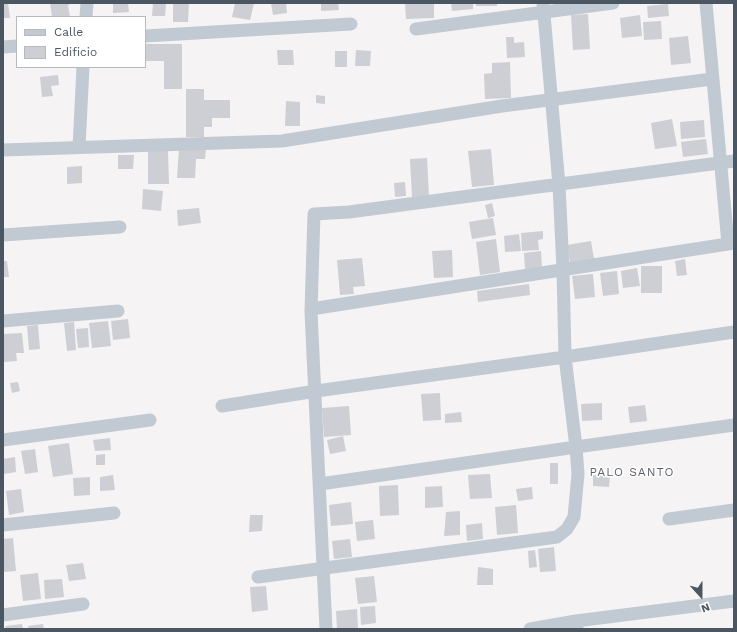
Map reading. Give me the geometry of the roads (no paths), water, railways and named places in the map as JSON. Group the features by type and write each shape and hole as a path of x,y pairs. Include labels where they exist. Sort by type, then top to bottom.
{"street":[{"path":"86,16 87,3"},
{"path":"416,29 544,8 612,3"},
{"path":"311,309 731,244 720,163 706,3"},
{"path":"258,577 557,537 567,529 574,517 578,474 565,357 564,269 559,185 544,8"},
{"path":"146,36 351,24"},
{"path":"3,47 16,46"},
{"path":"79,147 83,68"},
{"path":"3,150 282,141 336,133 410,119 712,79"},
{"path":"326,629 316,391 312,353 311,309 314,214 349,212 734,161"},
{"path":"3,235 120,227"},
{"path":"3,322 118,311"},
{"path":"222,406 316,391 734,332"},
{"path":"3,440 150,420"},
{"path":"320,484 734,425"},
{"path":"669,519 734,510"},
{"path":"3,525 114,513"},
{"path":"530,629 576,625 734,601"},
{"path":"3,615 83,604"}],"district":[{"name":"PALO SANTO","path":"632,472"}]}
